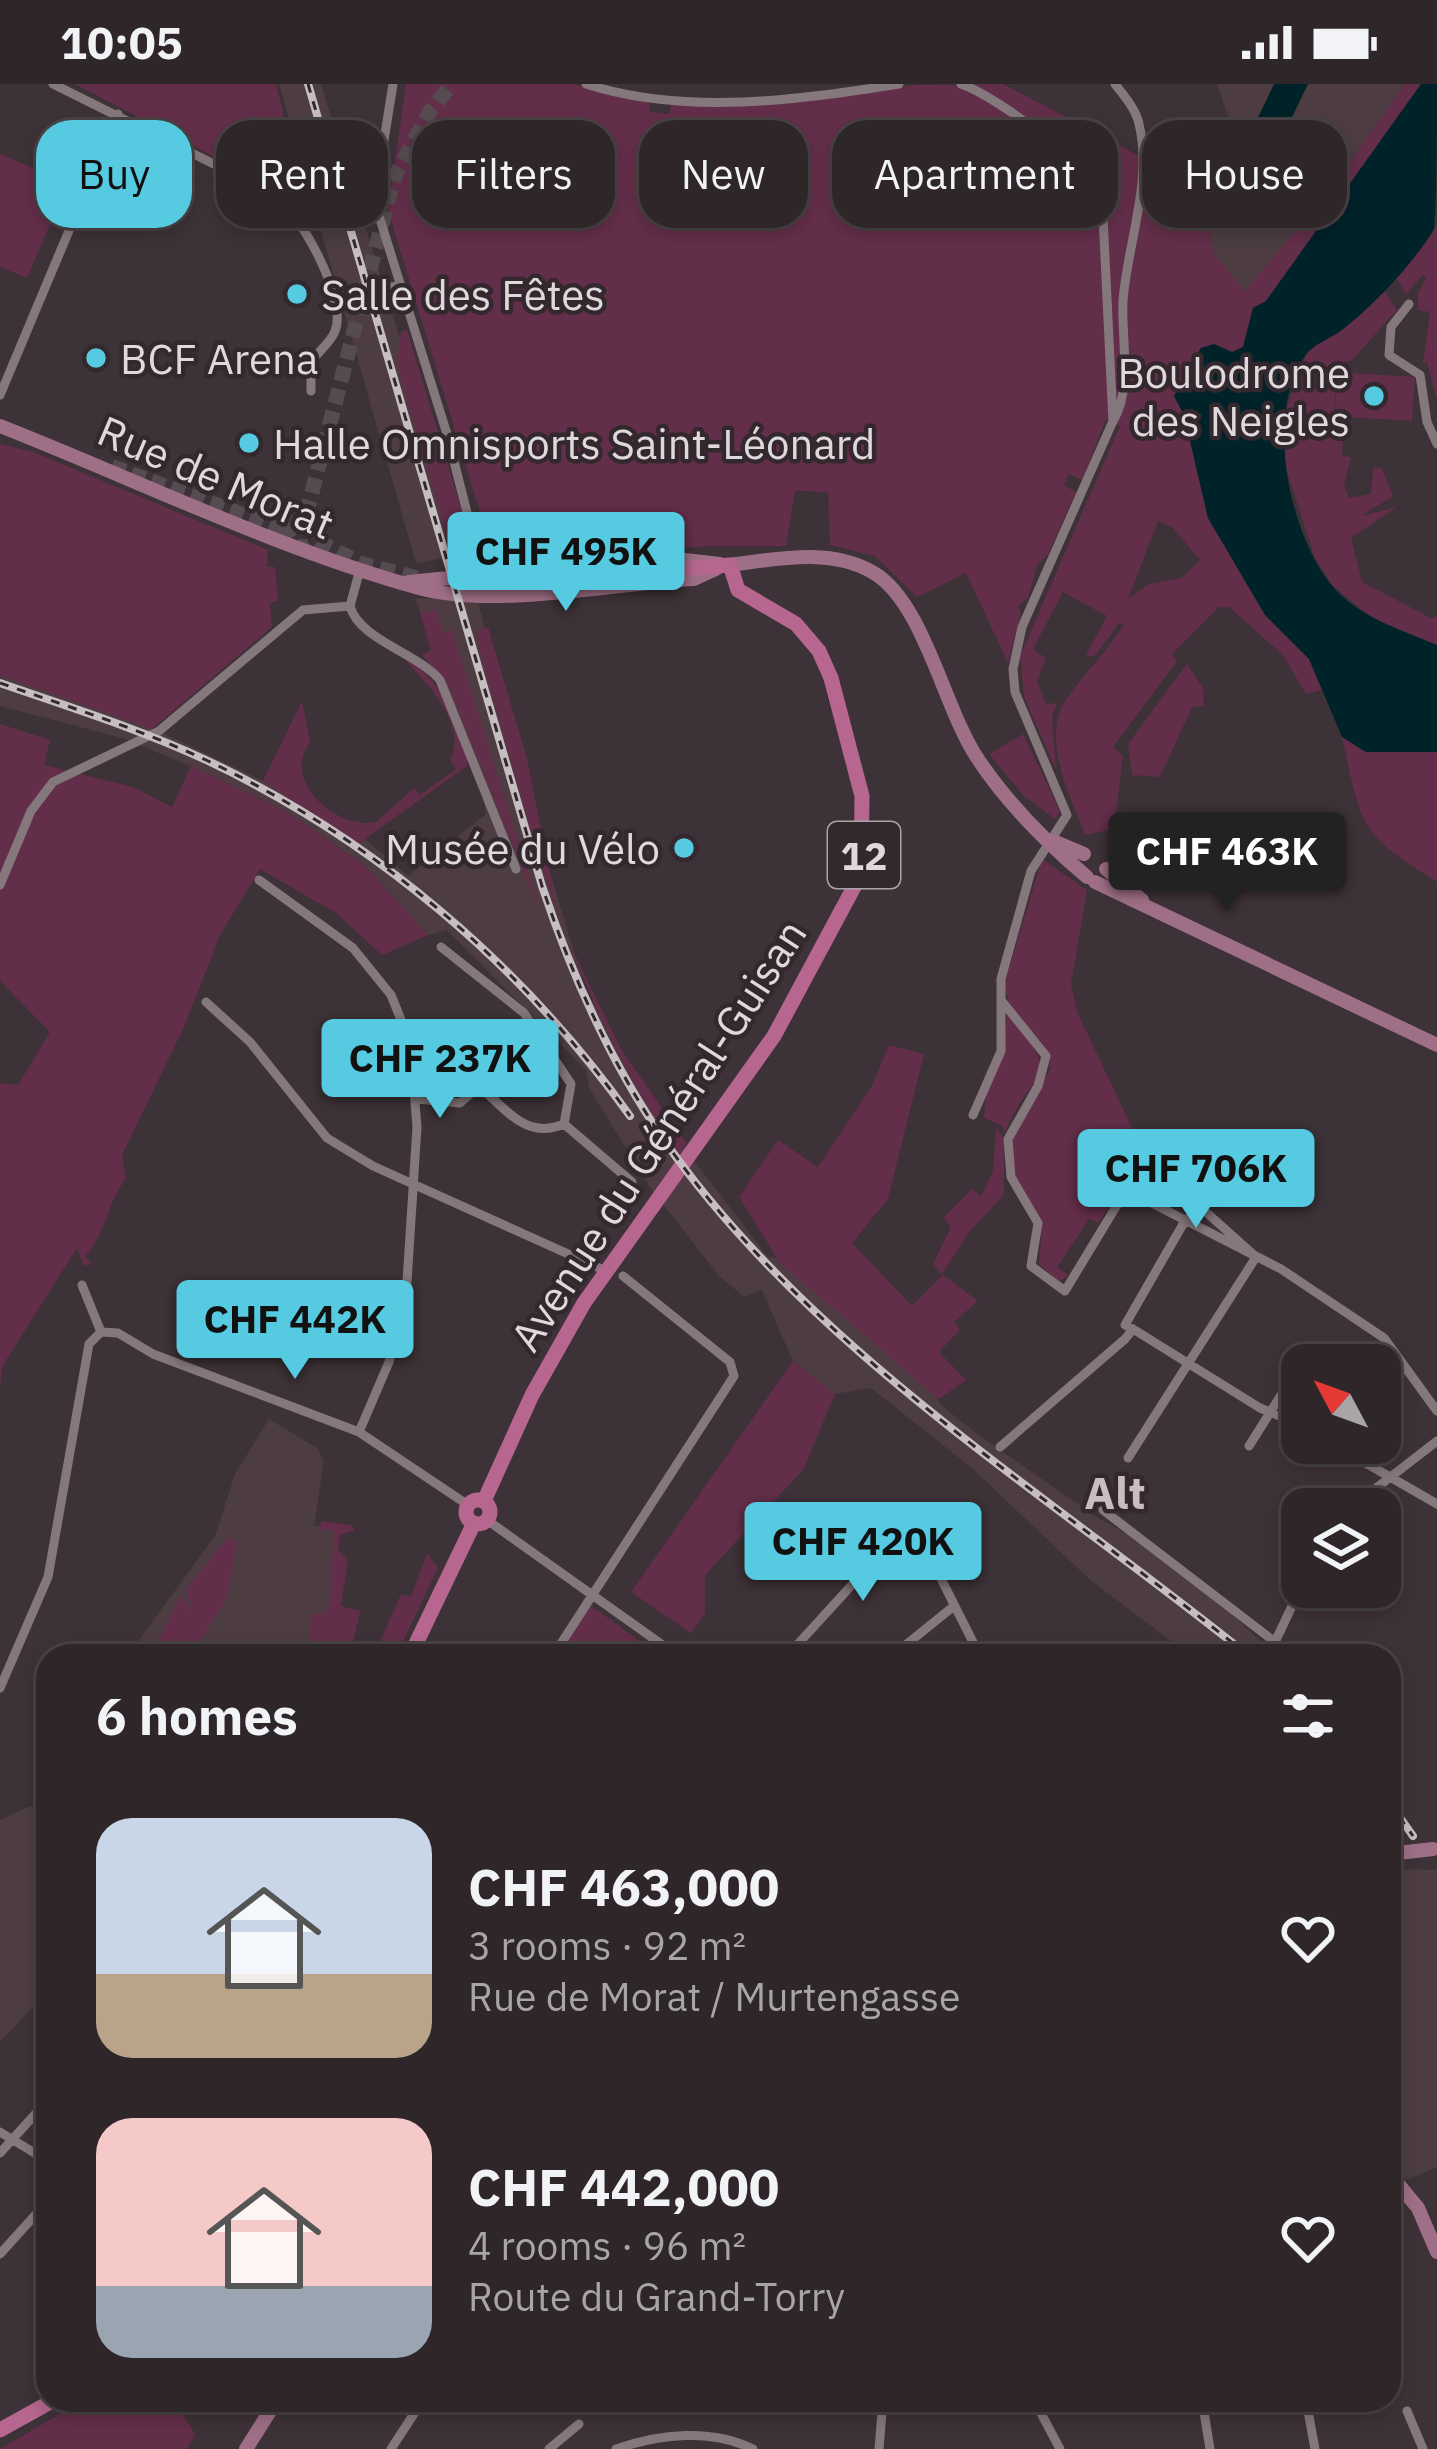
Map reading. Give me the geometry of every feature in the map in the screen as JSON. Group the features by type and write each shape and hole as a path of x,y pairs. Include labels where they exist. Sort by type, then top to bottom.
{"main road":[{"name":"Rue de Morat","path":"0,426 359,573 504,595 694,579 727,565"},
{"name":"Rue de Morat","path":"409,582 658,556 727,565 823,558 871,570 894,590 976,755 1012,804 1051,839"},
{"path":"500,584 727,565"},
{"name":"Avenue du Général-Guisan","path":"476,1503 532,1395 670,1184 775,1036 861,874 866,843 850,744 819,651 796,624 738,590 727,565"},
{"path":"1051,839 1084,854"},
{"path":"1051,839 1096,876 1276,971 1437,1045"},
{"path":"416,1644 490,1511 476,1503"},
{"path":"1401,1852 1436,1847"},
{"path":"1401,2187 1418,2208 1437,2252"},
{"path":"0,2430 36,2410"},
{"path":"246,2449 269,2412"}],"street":[{"path":"53,84 282,199 314,242 337,328 311,362 311,391"},
{"path":"393,84 377,198 399,285 453,454 483,574"},
{"path":"586,84 663,101 766,100 899,84"},
{"path":"961,84 997,104 1082,170 1102,196 1112,421"},
{"path":"973,1114 1001,1052 1001,979 1030,871 1066,815 1015,692 1015,649 1122,402 1124,299 1137,229 1141,141 1136,116 1115,84"},
{"path":"0,395 118,114"},
{"path":"333,304 399,285"},
{"path":"1409,304 1390,327 1388,355 1420,375 1427,422 1437,444"},
{"path":"359,573 350,606 356,622 416,658 440,680 517,869"},
{"path":"0,885 31,811 52,782 159,731 303,610 350,606"},
{"path":"259,880 319,919 373,969 391,995 410,1042 417,1099 402,1322 358,1432"},
{"path":"417,1099 460,1102 479,1086 529,1129 545,1132 564,1124 572,1106 572,1084 541,1032 441,947"},
{"path":"1001,1000 1046,1056 1038,1086 1008,1139 1011,1177 1038,1223 1031,1266 1038,1276 1065,1291 1117,1205 1131,1196 1255,1256 1384,1338 1437,1412"},
{"path":"206,1002 250,1042 327,1138 615,1274 730,1362 734,1376 560,1644"},
{"path":"564,1124 632,1182"},
{"path":"1170,1180 1255,1256"},
{"path":"1186,1219 1125,1325 1281,1416"},
{"path":"1128,1458 1255,1256"},
{"path":"82,1285 101,1332"},
{"path":"1000,1447 1132,1329"},
{"path":"0,1688 48,1577 89,1344 101,1332 118,1333 153,1354 358,1432 476,1503"},
{"path":"1249,1446 1281,1394"},
{"path":"1376,1488 1437,1441"},
{"path":"1371,1464 1437,1504"},
{"path":"1103,1510 1275,1642 1291,1608"},
{"path":"481,1521 661,1644"},
{"path":"798,1644 881,1553 915,1527 974,1644"},
{"path":"907,1644 954,1606"},
{"path":"0,2153 36,2113"},
{"path":"0,2132 36,2154"},
{"path":"0,2254 36,2214"},
{"path":"1407,2411 1423,2449"},
{"path":"391,2449 415,2412"},
{"path":"879,2449 882,2412"},
{"path":"1040,2412 1060,2449"},
{"path":"1204,2412 1210,2449"},
{"path":"1308,2412 1315,2449"},
{"path":"549,2449 579,2424"},
{"path":"616,2449 648,2438 691,2435 753,2449"}],"shaded area":[{"path":"75,84 276,84 285,120 216,120 216,158 192,146 192,120 143,120"},
{"path":"279,84 321,84 332,120 289,120"},
{"path":"406,84 573,84 650,103 649,112 669,114 671,104 857,94 914,85 1003,84 1071,120 832,120 832,228 1118,228 1118,145 1142,157 1142,228 1209,228 1213,253 1245,291 1298,228 1318,228 1266,301 1253,308 1243,347 1232,352 1214,344 1174,396 1184,415 1208,518 1265,615 1309,659 1322,690 1306,694 1283,655 1229,607 1219,607 1172,654 1177,661 1113,747 1123,756 1114,829 1085,835 1066,786 1056,732 1066,700 1123,626 1120,622 1094,657 1086,655 1107,616 1063,592 1033,649 1046,658 1037,681 1046,704 1057,703 1052,716 1056,770 1024,697 1020,656 1120,426 1106,419 1082,480 1069,474 1064,485 1076,492 1047,556 1037,565 1028,598 1018,606 1021,612 1008,663 966,573 917,597 875,556 830,545 828,492 795,491 786,546 709,546 497,563 493,559 503,552 490,552 485,536 496,531 492,521 483,522 388,210","holes":["1158,521 1172,527 1200,560 1182,578 1149,584 1128,599"]},
{"path":"1217,84 1405,84 1347,166 1347,120 1229,120"},
{"path":"1405,84 1421,84 1347,188 1347,166"},
{"path":"0,154 36,169 36,228 49,228 27,278 0,267"},
{"path":"1437,226 1437,400 1427,362 1423,363 1430,312 1418,310 1418,293 1426,278 1423,275 1406,294 1396,278"},
{"path":"320,228 366,228 467,554 416,563"},
{"path":"1209,228 1298,228 1245,292 1213,253"},
{"path":"1385,291 1397,310 1352,360 1340,363 1352,373 1415,377 1412,421 1335,416 1335,431 1343,433 1342,456 1351,457 1344,485 1349,498 1371,494 1373,467 1382,469 1393,496 1361,516 1397,507 1351,538 1362,582 1431,618 1437,616 1437,645 1372,618 1332,585 1315,558 1282,456 1282,421 1307,352"},
{"path":"407,330 473,548 468,560 455,564 397,366 401,332"},
{"path":"0,444 33,452 268,550 267,567 275,567 278,601 270,603 272,627 152,729 0,675"},
{"path":"415,598 478,601 516,760 585,988 651,1105 768,1257 790,1260 920,1363 941,1405 977,1434 1098,1518 1175,1560 1263,1644 1175,1644 1089,1579 972,1468 871,1388 835,1394 793,1361 762,1290 744,1297 719,1276 652,1190 589,1088 586,1070 447,930 428,935 362,863 286,812 198,769 122,738 0,706 0,675 159,731 313,805 352,828 408,876 486,814 477,768"},
{"path":"436,609 443,633 452,630 544,923 448,684 422,655 431,650 420,613"},
{"path":"488,627 527,759 557,906 539,855 476,631"},
{"path":"400,654 425,673 447,702 462,735 467,766 358,844 263,781 302,701 310,743 303,757 307,786 345,819 376,822 414,788 420,795 456,769 450,760 454,745 449,716"},
{"path":"1187,664 1203,688 1204,706 1192,707 1160,777 1132,775 1128,744"},
{"path":"0,724 50,740 44,765 133,787 172,807 191,766 286,812 362,863 428,935 382,955 336,913 260,869 220,935 184,1027 122,1155 126,1178 85,1257 92,1263 84,1266 77,1248 3,1365 0,1386 0,1083 18,1085 50,1032 0,981"},
{"path":"1023,734 1060,811 1055,819 1024,796 989,754"},
{"path":"1342,737 1366,752 1437,752 1437,882 1392,851 1367,825"},
{"path":"1042,859 1087,890 1071,984 1077,1012 1148,1161 1099,1223 1089,1219 1057,1267 1068,1275 1059,1282 1039,1264 1042,1226 1014,1174 1012,1136 1050,1070 1050,1054 1009,1003 1004,985"},
{"path":"571,945 621,1049 687,1144 678,1154 609,1034"},
{"path":"1007,1014 1040,1065 1039,1075 1005,1133 1003,1126 984,1118 986,1093 1003,1052"},
{"path":"889,1045 924,1054 888,1199 852,1243 912,1306 943,1275 978,1301 954,1322 960,1330 939,1352 966,1380 939,1399 780,1263 739,1197 778,1140 818,1167 872,1086"},
{"path":"996,1127 1004,1139 1004,1195 970,1231 942,1274 933,1264 951,1227 943,1218 972,1189 981,1197 993,1171"},
{"path":"793,1361 835,1394 803,1470 705,1575 705,1613 691,1633 631,1592"},
{"path":"269,1419 317,1448 324,1461 314,1526 335,1527 331,1604 360,1611 353,1644 136,1644 215,1536 235,1474"},
{"path":"321,1521 351,1525 355,1530 340,1535 338,1550 348,1560 341,1606 360,1611 353,1644 313,1644 309,1633 311,1615 326,1612 330,1602 334,1531 320,1529"},
{"path":"228,1537 237,1543 226,1600 198,1644 157,1644 181,1595 193,1614 186,1590"},
{"path":"427,1553 438,1568 402,1644 379,1644 401,1594 411,1597"},
{"path":"589,1604 644,1644 564,1644"},
{"path":"36,1807 36,2004 0,2042 0,1820"},
{"path":"1401,1869 1437,1870 1437,2167 1407,2180 1401,2175"},
{"path":"63,2412 181,2412 195,2434 187,2449 0,2449"}],"water":[{"path":"1274,84 1308,84 1291,120 1257,120"},
{"path":"1421,84 1437,84 1434,229 1379,297 1305,356 1293,381 1284,441 1294,507 1318,566 1334,588 1382,622 1437,645 1437,752 1366,752 1342,737 1309,659 1265,615 1208,518 1184,415 1174,396 1201,348 1214,344 1232,352 1243,347 1253,308 1266,301 1318,228 1347,228 1347,188"}],"tunnel":[{"path":"306,515 394,178 430,111 452,84"},
{"path":"112,466 287,530"},
{"path":"304,515 316,519 320,531 316,543 304,547 292,543 288,531 292,519 304,515"},
{"path":"317,541 362,564 426,580"},
{"path":"450,582 500,584"}],"railway":[{"path":"308,84 542,886 566,953 626,1080 664,1140 723,1216 861,1353 937,1417 1234,1644"},
{"path":"0,683 206,760 328,828 386,868 493,958 588,1061 630,1116"},
{"path":"1401,1819 1413,1836"}],"place":[{"name":"Salle des Fêtes","path":"297,294"},
{"name":"BCF Arena","path":"96,358"},
{"name":"Boulodrome des Neigles","path":"1374,396"},
{"name":"Halle Omnisports Saint-Léonard","path":"249,443"},
{"name":"Musée du Vélo","path":"684,848"}],"district":[{"name":"Alt","path":"1115,1492"}]}
